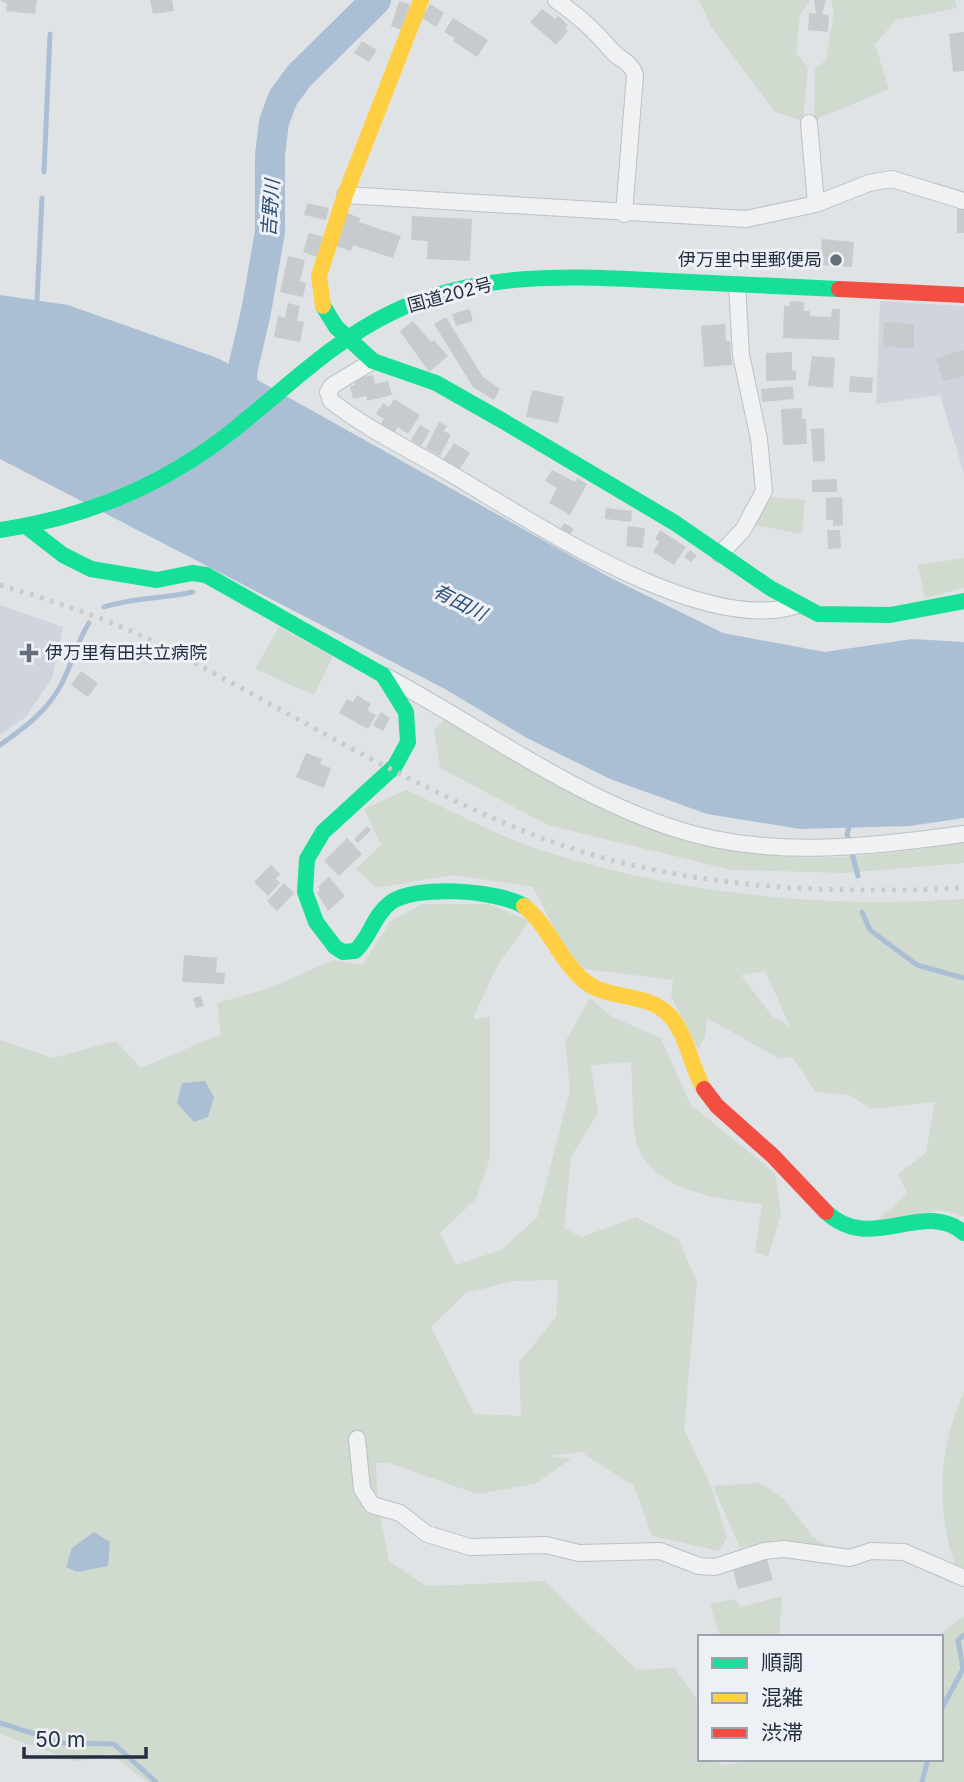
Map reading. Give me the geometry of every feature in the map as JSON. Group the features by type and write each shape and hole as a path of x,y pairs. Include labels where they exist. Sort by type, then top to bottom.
{"main road":[{"path":"421,0 345,195 319,276 319,292 330,320 348,340 373,361 436,383 470,402 675,523 798,605 818,614 890,615 964,601"},
{"name":"国道202号","path":"0,530 27,527 81,514 124,499 166,477 209,449 296,378 348,340 392,312 459,289 514,279 593,278 964,295"},
{"path":"27,527 63,555 91,569 157,580 192,573 206,575 383,676 394,688 410,737 402,759 378,787 340,812 321,831 309,853 304,886 308,906 333,946 344,953 353,953 362,947 382,910 397,899 422,892 498,897 518,903 533,913 561,958 584,982 610,997 649,1003 665,1010 677,1025 691,1065 708,1095 797,1180 835,1221 856,1231 877,1232 938,1219 951,1222 964,1233"}],"street":[{"path":"556,0 591,24 616,55 632,65 635,75 624,214"},
{"path":"809,123 816,204"},
{"path":"345,195 624,214 746,219 816,204 869,183 892,179 964,201"},
{"path":"720,554 743,530 764,491 761,449 741,355 737,285"},
{"path":"373,361 333,385 328,392 331,401 561,540 650,583 696,600 735,608 777,612 798,605"},
{"path":"383,676 603,801 672,828 756,846 838,848 964,834"},
{"path":"357,1438 362,1489 372,1504 400,1513 427,1534 470,1548 546,1545 579,1553 660,1551 699,1566 715,1567 764,1551 784,1549 850,1558 871,1551 904,1552 964,1578"}],"shaded area":[{"path":"699,0 810,0 800,15 796,53 808,67 803,121 775,112 710,25"},
{"path":"831,0 955,0 957,8 896,20 875,44 889,89 814,120 815,69 826,60 834,12"},
{"path":"880,301 964,306 964,474 940,395 876,404"},
{"path":"769,497 805,500 802,534 755,525"},
{"path":"964,558 964,588 925,598 918,565"},
{"name":"伊万里有田共立病院","path":"0,605 63,627 52,678 26,717 0,735"},
{"path":"279,627 333,656 314,695 255,669"},
{"path":"444,720 586,798 633,819 682,836 732,849 785,856 857,856 964,843 964,863 846,873 731,870 548,825 440,768 434,730"},
{"path":"406,790 494,832 547,852 701,888 806,900 911,902 964,899 964,1216 941,1210 875,1223 907,1193 898,1174 926,1153 935,1102 871,1109 850,1095 816,1092 792,1057 780,1059 707,1018 705,1037 698,1049 671,996 673,980 584,969 564,948 533,887 454,875 376,888 356,869 381,845 364,809","holes":["765,971 790,1026 772,1016 741,975"]},
{"path":"422,904 489,904 529,921 496,968 473,1019 490,1017 490,1158 476,1199 440,1233 456,1265 501,1250 537,1218 570,1090 565,1042 590,998 612,1017 661,1038 690,1104 775,1173 781,1214 768,1257 755,1252 762,1204 689,1190 656,1172 644,1160 637,1144 631,1062 591,1065 598,1113 571,1157 564,1228 582,1237 636,1217 678,1239 697,1282 684,1429 710,1484 727,1538 719,1551 652,1536 634,1486 581,1452 547,1456 571,1459 535,1484 477,1494 389,1463 376,1463 378,1505 389,1561 426,1586 544,1581 637,1670 674,1668 698,1701 698,1761 719,1761 720,1766 746,1761 943,1761 943,1635 938,1635 964,1616 964,1782 147,1782 110,1754 77,1762 0,1734 0,1040 53,1058 116,1041 141,1068 221,1034 217,1003 270,988 333,960 362,965 391,921","holes":["558,1280 556,1317 519,1363 521,1416 474,1414 431,1327 466,1293 514,1281"]},
{"path":"964,1392 964,1568 955,1564 944,1522 942,1500 949,1434"},
{"path":"760,1483 784,1499 813,1537 827,1546 774,1540 740,1548 713,1486"},
{"path":"782,1596 779,1635 719,1635 710,1604 734,1599 741,1607"}],"water":[{"name":"有田川","path":"0,295 68,305 220,359 609,577 723,633 825,652 912,639 964,642 964,818 910,826 800,829 707,814 610,779 525,737 445,689 0,459"},
{"path":"205,1081 214,1097 208,1117 194,1122 177,1103 182,1083"},
{"path":"94,1532 110,1542 108,1566 77,1572 66,1567 72,1548"}],"building":[{"path":"0,0 37,0 35,14 6,11 7,4"},
{"path":"150,0 172,0 174,11 153,14"},
{"path":"814,0 826,0 822,14 829,15 828,32 808,30 809,13 816,14"},
{"path":"399,1 410,4 402,30 391,26"},
{"path":"430,4 444,13 436,27 422,18"},
{"path":"542,9 555,19 558,16 568,25 565,28 568,31 556,45 530,22"},
{"path":"453,18 488,40 477,57 444,32"},
{"path":"964,32 964,71 953,72 949,34"},
{"path":"362,41 377,50 369,62 354,53"},
{"path":"307,203 329,208 326,220 304,215"},
{"path":"957,208 964,209 964,233 957,233"},
{"path":"347,213 360,218 359,222 401,236 393,258 353,245 351,251 336,246"},
{"path":"412,216 472,219 470,261 427,259 428,241 411,240"},
{"path":"309,233 323,237 317,257 303,252"},
{"path":"822,239 854,242 852,267 820,265"},
{"path":"288,256 305,260 300,281 306,283 303,297 280,292"},
{"path":"790,301 804,302 804,311 810,311 810,316 831,317 832,309 840,309 839,340 783,338 784,306 790,306"},
{"path":"288,303 300,306 297,321 304,322 300,342 274,337 278,316 285,318"},
{"path":"470,309 473,321 456,326 452,314"},
{"path":"446,317 483,377 500,389 494,400 473,387 434,324"},
{"path":"413,321 431,342 434,340 448,356 429,372 400,331"},
{"path":"884,322 914,324 914,348 883,347"},
{"path":"725,324 732,365 704,367 701,326"},
{"path":"964,350 964,376 943,381 936,358"},
{"path":"792,352 792,370 796,371 796,380 766,381 766,353"},
{"path":"812,356 835,358 833,388 808,386"},
{"path":"373,375 375,384 388,381 392,395 367,401 366,396 353,399 350,386 355,385 354,379"},
{"path":"850,376 873,378 872,393 849,392"},
{"path":"793,386 794,399 762,402 761,389"},
{"path":"532,390 564,397 558,423 526,417"},
{"path":"394,399 420,415 408,434 398,427 394,433 380,425 384,419 376,414 383,403 389,407"},
{"path":"802,408 802,419 806,419 807,444 783,445 781,409"},
{"path":"439,422 447,426 444,431 451,435 440,456 426,448"},
{"path":"420,425 430,431 421,446 411,440"},
{"path":"824,428 825,461 813,462 811,429"},
{"path":"454,443 470,453 459,470 443,460"},
{"path":"552,470 575,482 577,478 587,484 570,515 549,503 557,488 545,481"},
{"path":"837,479 837,492 812,492 812,480"},
{"path":"842,497 843,525 833,526 833,520 826,520 826,498"},
{"path":"606,508 632,511 631,522 605,519"},
{"path":"564,523 574,529 569,536 559,531"},
{"path":"628,526 645,528 643,548 626,546"},
{"path":"660,530 686,547 674,565 653,552 659,542 655,539"},
{"path":"827,530 840,530 841,548 828,549"},
{"path":"690,550 697,556 691,562 684,557"},
{"path":"81,671 98,683 88,697 71,685"},
{"path":"357,695 371,704 367,710 376,715 368,729 339,713 347,699 353,702"},
{"path":"381,712 390,718 383,731 373,725"},
{"path":"306,753 322,759 320,764 331,768 324,788 296,777"},
{"path":"367,826 371,830 358,843 354,839"},
{"path":"347,838 362,854 339,876 324,861"},
{"path":"271,865 280,874 276,879 280,883 268,896 254,882"},
{"path":"329,877 345,896 328,911 317,893 320,890 318,887"},
{"path":"284,883 294,893 277,911 267,901"},
{"path":"184,955 217,958 216,972 225,973 224,984 182,982"},
{"path":"201,996 204,1006 196,1008 193,998"},
{"path":"767,1559 773,1580 738,1589 733,1569"}],"waterway":[{"name":"吉野川","path":"244,412 242,372 270,232 270,155 274,122 283,98 299,76 376,0"},
{"path":"44,172 50,34"},
{"path":"37,300 42,198"},
{"path":"104,607 126,601 193,592"},
{"path":"0,745 50,702 62,683 89,623"},
{"path":"851,821 847,834 858,876"},
{"path":"862,912 870,930 917,965 964,978"},
{"path":"943,1706 963,1669 958,1640 964,1635"},
{"path":"0,1723 63,1743 114,1744 156,1782"},
{"path":"922,1782 927,1761"}],"railway":[{"path":"0,585 86,613 148,639 420,784 549,841 635,866 679,875 768,886 858,890 964,887"}],"traffic: fast":[{"path":"0,530 93,508 151,483 231,432 349,337 393,312 426,298 494,282 564,278 839,289"},
{"path":"323,306 336,327 373,361 436,383 503,421 675,523 770,588 818,614 890,615 964,601"},
{"path":"27,527 63,555 91,569 157,580 192,573 206,575 383,675 406,712 408,742 395,766 323,832 307,859 305,892 316,922 335,947 343,952 355,951 384,908 402,897 418,893 476,893 512,900 524,906"},
{"path":"826,1212 843,1224 861,1228 931,1221 948,1224 964,1233"}],"traffic: slow":[{"path":"323,306 319,276 345,195 421,0"},
{"path":"524,906 540,922 573,970 590,985 646,1001 666,1012 684,1038 704,1089"}],"traffic: jam":[{"path":"839,289 964,295"},
{"path":"704,1089 717,1106 773,1156 826,1212"}],"place":[{"name":"伊万里中里郵便局","path":"836,260"},
{"name":"伊万里有田共立病院","path":"29,653"}]}
